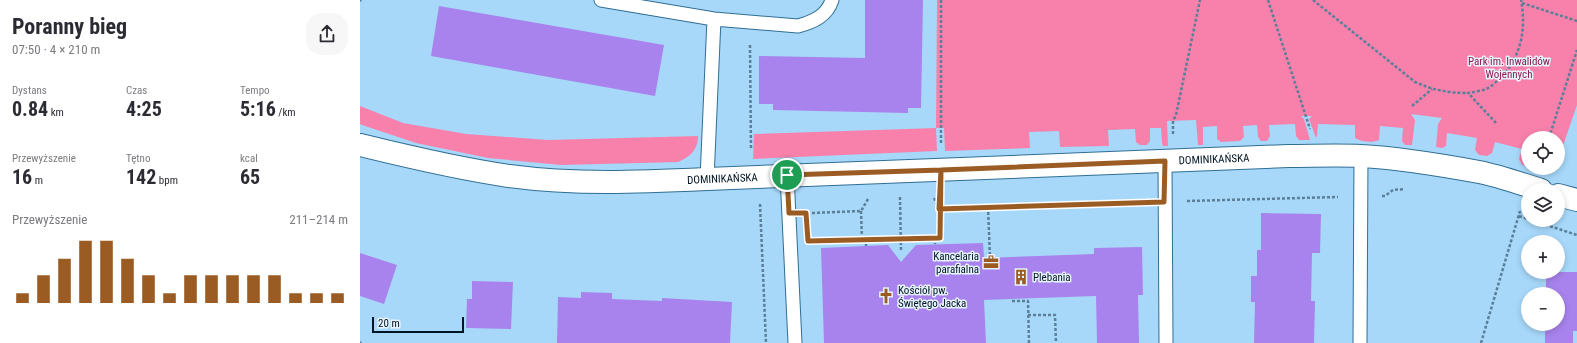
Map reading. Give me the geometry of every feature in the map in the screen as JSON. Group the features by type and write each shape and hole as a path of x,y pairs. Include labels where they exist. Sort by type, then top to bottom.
{"street":[{"name":"DOMINIKAŃSKA","path":"360,145 446,166 510,176 561,181 613,182 1170,161 1361,156 1480,172 1521,184"},
{"path":"1565,197 1577,200"}],"lane":[{"path":"602,0 714,19 798,26 811,23 822,16 830,6 832,0"},
{"path":"707,179 714,19"},
{"path":"1360,343 1361,156"},
{"path":"1166,343 1164,202 1170,161"},
{"path":"787,175 795,343"}],"path":[{"path":"808,241 940,238 941,0"},
{"path":"1170,161 1173,121 1176,115 1200,0"},
{"path":"1268,0 1318,156"},
{"path":"1313,0 1415,82 1432,89 1450,93 1468,93 1486,89 1499,79 1510,65 1518,51 1523,35 1521,2 1577,21"},
{"path":"1551,131 1577,50"},
{"path":"1412,106 1432,89"},
{"path":"1468,93 1496,123"},
{"path":"932,194 939,209"},
{"path":"901,250 900,195 906,195"},
{"path":"862,240 861,211 870,196"},
{"path":"939,209 1343,197"},
{"path":"988,207 990,258"},
{"path":"1480,343 1521,208"},
{"path":"789,213 861,211"},
{"path":"1554,227 1577,234"},
{"path":"935,238 935,244"},
{"path":"866,239 866,246"},
{"path":"1012,301 1028,301 1029,343"},
{"path":"1028,314 1055,314 1056,343"}],"green space":[{"name":"Park im. Inwalidów Wojennych","path":"937,0 1577,0 1577,105 1565,140 1565,131 1521,131 1521,149 1495,142 1492,153 1487,156 1479,155 1475,150 1477,138 1447,133 1446,146 1442,148 1436,147 1438,124 1442,118 1411,114 1415,120 1412,145 1405,145 1402,141 1403,128 1380,126 1379,140 1374,142 1355,138 1355,125 1318,124 1316,138 1309,119 1312,116 1301,116 1304,119 1310,140 1299,140 1296,136 1295,124 1269,125 1270,136 1267,141 1261,141 1258,137 1257,125 1243,126 1244,137 1240,141 1221,142 1217,139 1217,126 1203,127 1203,145 1198,145 1196,120 1167,121 1168,146 1163,146 1161,128 1150,128 1150,141 1147,145 1140,145 1136,142 1135,129 1108,130 1109,146 1060,147 1059,131 1029,132 1030,148 945,151 944,128 936,128"},
{"path":"360,106 403,123 466,134 548,140 698,136 698,141 695,149 690,155 678,162 561,165 488,158 416,143 362,125 360,124"},
{"path":"936,128 937,151 753,159 754,134"},
{"name":"Park im. Inwalidów Wojennych","path":"1521,152 1521,163 1519,159"}],"building":[{"path":"865,0 923,0 921,108 908,108 908,113 773,110 773,104 759,104 759,56 865,58"},
{"path":"439,6 664,45 655,96 431,56"},
{"path":"1261,213 1321,214 1320,253 1312,253 1311,301 1315,301 1314,343 1254,343 1255,302 1251,302 1251,276 1257,276 1257,250 1261,250"},
{"path":"983,243 984,258 1094,254 1094,248 1142,247 1143,295 1138,295 1139,343 1097,343 1096,296 984,300 986,343 824,343 821,248 888,245 901,262 916,245"},
{"path":"360,253 397,265 384,304 360,296"},
{"path":"1565,272 1577,272 1577,331 1573,331 1573,343 1545,343 1545,331 1565,331 1565,287 1546,287 1546,279 1565,279"},
{"path":"472,281 513,282 511,329 466,328 467,299 472,299"},
{"path":"581,292 612,293 612,299 662,301 662,298 732,302 730,343 557,343 558,297 581,298"}],"place":[{"name":"Kancelaria parafialna","path":"991,262"},
{"name":"Plebania","path":"1021,277"},
{"name":"Kościół pw. Świętego Jacka","path":"886,296"}],"route":[{"path":"787,175 789,213 806,213 808,241 940,238 939,209 941,170 1165,161 1164,202 939,209 941,170 787,175"}]}
